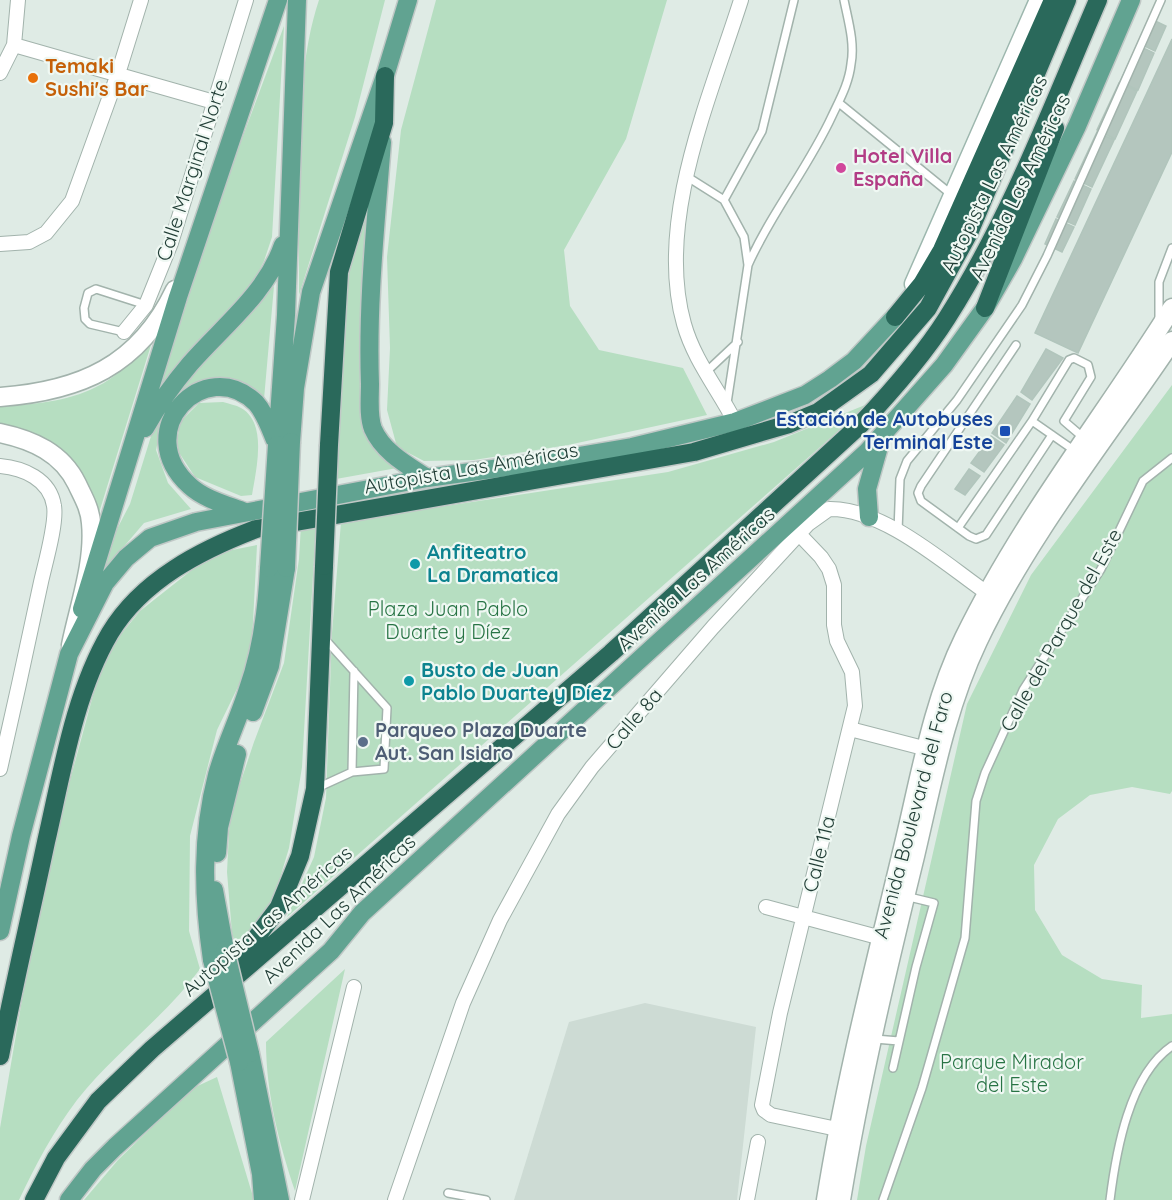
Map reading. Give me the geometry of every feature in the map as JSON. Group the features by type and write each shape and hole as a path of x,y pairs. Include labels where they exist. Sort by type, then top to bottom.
{"highway":[{"path":"895,317 922,285 942,250 1053,0"},
{"name":"Autopista Las Américas","path":"0,1056 78,711 98,658 111,632 130,608 155,584 187,560 218,544 256,529 694,452 789,424 818,412 871,374 928,308 969,234 1067,0"},
{"path":"985,308 1031,193 1087,38 1094,8"},
{"name":"Autopista Las Américas","path":"34,1200 56,1158 98,1101 152,1049 611,653 861,424 896,387 947,319 985,252 1048,118 1094,8"},
{"path":"209,1001 279,907 300,856 315,789 329,445 339,272 384,123 385,76"}],"main road":[{"path":"0,931 21,836 69,654 128,460 278,0"},
{"path":"279,1200 218,955 214,893 219,827 231,770 270,666 278,568 284,443 297,0"},
{"path":"294,90 310,0"},
{"path":"394,45 401,0"},
{"path":"284,443 311,292 385,76 408,0"},
{"name":"Avenida Las Américas","path":"69,1200 93,1170 115,1148 331,951 362,913 824,503 944,365 985,308 1018,249 1133,0"},
{"path":"384,123 369,362 371,413 373,429 384,446 399,460 427,478"},
{"path":"128,460 159,403 190,364 268,280 284,243 290,190"},
{"path":"69,654 105,583 126,558 150,538 196,522 427,478 632,447 730,414 805,394 830,380 854,361 895,317"},
{"path":"247,512 222,504 190,486 175,465 168,445 167,426 175,411 196,392 223,388 246,395 258,405 284,443"},
{"path":"869,518 867,489 872,465 883,434"},
{"path":"244,1058 263,1200"}],"street":[{"path":"0,74 14,45 18,0"},
{"path":"0,244 29,242 46,233 72,201 118,74 141,0"},
{"name":"Calle Marginal Norte","path":"124,332 146,305 171,243 246,0"},
{"path":"730,414 705,373 684,325 676,280 675,244 686,176 741,0"},
{"path":"895,317 916,280 1039,0"},
{"path":"14,45 214,102"},
{"path":"0,397 26,395 80,383 104,372 129,354 152,330 167,308 200,237"},
{"name":"Avenida Boulevard del Faro","path":"826,1200 837,1129 888,940 934,751 966,669 994,611 1166,335 1172,308"},
{"name":"Avenida Boulevard del Faro","path":"840,1200 888,940 905,896 934,751 935,718 963,640 1018,539 1081,446 1166,335"},
{"path":"0,433 42,447 58,458 71,472 88,506 91,551 69,654"},
{"path":"0,466 13,467 34,476 48,489 55,507 49,546 0,769"},
{"path":"824,503 869,518 898,531 987,593"},
{"name":"Calle 8a","path":"395,1200 464,1003 500,920 558,814 592,767 713,627 808,524 824,503"},
{"name":"Calle 11a","path":"799,534 821,557 834,585 835,633 852,672 855,693 850,729 780,1013 762,1105 764,1110 771,1115 837,1129"},
{"path":"850,729 934,751"},
{"path":"766,907 888,940"},
{"path":"302,1200 354,987"},
{"path":"747,1200 758,1142"}],"lane":[{"path":"724,200 762,131 794,0"},
{"path":"730,414 748,265 755,248 814,155 846,87 852,62 851,36 844,0"},
{"path":"898,531 900,479 907,461 957,400 1022,305 1047,256 1161,0"},
{"path":"838,103 954,196"},
{"path":"686,176 724,200 744,237 748,265"},
{"path":"1166,335 1159,282 1172,248"},
{"path":"124,332 90,324 86,319 84,308 88,293 96,290 146,305"},
{"path":"705,373 738,342"},
{"path":"1016,345 918,493 921,501 976,539 986,535 1052,435"},
{"path":"958,528 1032,421 1069,360 1078,358 1088,365 1091,377 1064,421 1081,446"},
{"path":"1032,421 1052,435 1081,446"},
{"name":"Calle del Parque del Este","path":"883,1200 922,1088 965,938 976,801 985,773 1023,690 1101,569 1143,481 1172,458"},
{"path":"315,789 352,772 384,769 387,708 321,635"},
{"path":"352,772 354,671"},
{"path":"893,1068 934,903 905,896"},
{"path":"871,1040 899,1041"},
{"path":"1110,1200 1114,1168 1140,1081 1172,1046"},
{"path":"448,1193 486,1200"}],"shaded area":[{"path":"645,1003 756,1027 737,1200 514,1200 569,1022"}],"green space":[{"path":"319,0 385,0 355,117 299,295 298,185 301,107 310,33"},
{"path":"436,0 667,0 626,139 564,250 570,306 599,350 683,368 707,415 568,445 474,460 424,461 397,447 387,410 390,348 387,257 401,130"},
{"path":"284,26 272,237 264,261 251,287 159,389 224,187"},
{"path":"377,169 365,402 397,468 336,479 345,268"},
{"path":"274,286 264,399 225,379 198,384 166,419 156,450 168,483 191,509 144,523 98,577 116,531 130,504 152,433 165,403"},
{"path":"151,345 98,516 85,485 0,427 0,407 49,401 85,392 111,378"},
{"name":"Parque Mirador del Este","path":"1172,385 1172,791 1170,794 1132,787 1090,795 1058,819 1034,865 1035,910 1062,955 1102,979 1142,985 1141,1018 1172,1014 1172,1200 857,1200 866,1146 967,704 1031,575"},
{"path":"223,402 241,408 255,424 258,448 252,495 241,496 195,477 176,448 180,422 199,403"},
{"name":"Plaza Juan Pablo Duarte y Díez","path":"870,403 287,917 314,857 326,798 332,633 341,522 668,472 774,442"},
{"path":"316,522 302,767 289,848 274,898 243,942 236,946 232,933 227,872 230,814 284,663 299,559 301,525"},
{"path":"257,545 251,660 217,730 190,836 189,931 200,969 171,1004 91,1083 77,1100 45,1148 19,1200 0,1200 0,1128 23,994 56,832 104,655 140,611 212,554"},
{"path":"345,969 295,1191 274,1118 268,1080 266,1042"},
{"path":"217,1077 254,1200 84,1200 118,1160 191,1089"}],"building":[{"path":"1149,18 1166,26 1155,51 1138,43"},
{"path":"1172,39 1172,152 1078,353 1035,333"},
{"path":"1137,45 1154,53 1138,90 1120,82"},
{"path":"1119,83 1137,91 1115,139 1097,130"},
{"path":"1097,132 1114,140 1092,187 1075,179"},
{"path":"1074,181 1091,189 1075,225 1057,217"},
{"path":"1056,219 1074,227 1062,252 1045,244"},
{"path":"1046,349 1063,358 1032,400 1021,392"},
{"path":"1017,396 1030,404 1006,443 992,433"},
{"path":"991,436 1004,445 984,472 971,463"},
{"path":"969,469 980,476 965,495 955,489"}],"place":[{"name":"Temaki Sushi's Bar","path":"33,78"},
{"name":"Hotel Villa España","path":"841,168"},
{"name":"Estación de Autobuses Terminal Este","path":"1005,431"},
{"name":"Anfiteatro La Dramatica","path":"415,564"},
{"name":"Busto de Juan Pablo Duarte y Díez","path":"409,681"},
{"name":"Parqueo Plaza Duarte Aut. San Isidro","path":"363,742"}]}
